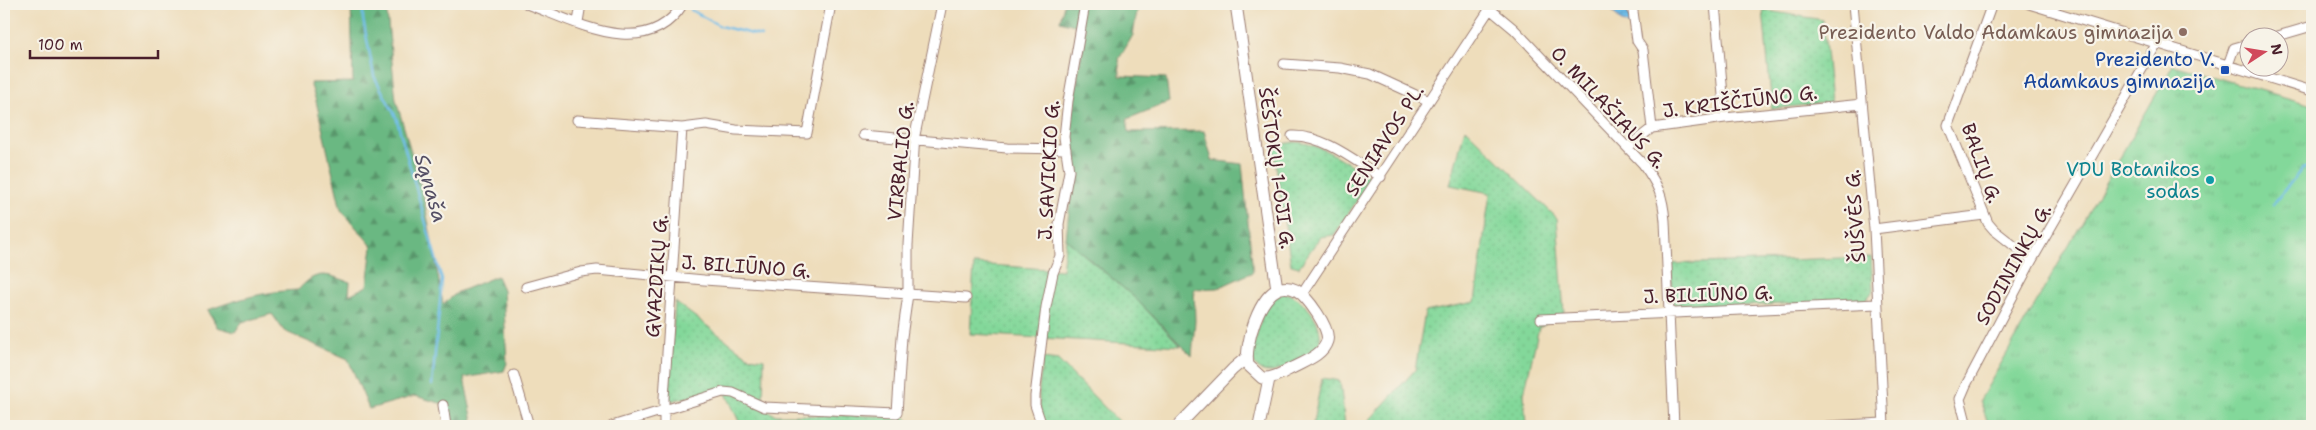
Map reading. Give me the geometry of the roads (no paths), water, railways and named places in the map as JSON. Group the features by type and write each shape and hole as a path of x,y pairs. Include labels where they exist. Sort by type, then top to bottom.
{"main road":[{"name":"ŠEŠTOKŲ 1-OJI G.","path":"1236,4 1277,289"},
{"path":"1277,289 1295,289 1302,294 1326,328 1328,337 1326,343 1315,355 1269,379 1262,378 1252,371 1248,365 1247,358 1249,345 1262,304 1269,294 1277,289"},
{"path":"1178,426 1233,369 1247,358"},
{"path":"1259,426 1269,379"}],"street":[{"path":"527,4 620,35 640,35 656,30 670,21 683,4"},
{"path":"578,22 581,4"},
{"path":"577,120 682,128 706,125 736,130 806,133 831,4"},
{"name":"VIRBALIO G.","path":"665,408 723,392 733,393 764,407 897,413 902,337 908,294 908,245 915,140 942,4"},
{"name":"J. SAVICKIO G.","path":"1042,426 1038,418 1035,396 1046,307 1053,273 1060,256 1059,224 1069,171 1064,137 1068,101 1085,4"},
{"path":"1632,4 1637,41 1643,50 1652,128"},
{"path":"1715,4 1725,118"},
{"name":"ŠUŠVĖS G.","path":"1853,4 1874,228 1884,424"},
{"name":"BALIŲ G.","path":"1992,4 1948,125 1984,215 1994,230 2032,260"},
{"path":"2029,4 2042,6 2312,91"},
{"name":"SENIAVOS PL.","path":"1302,294 1381,178 1489,5"},
{"name":"O. MILAŠIAUS G.","path":"1489,5 1644,164 1659,187 1664,201 1674,426"},
{"path":"2288,33 2312,26"},
{"name":"SODININKŲ G.","path":"1967,426 1960,407 1960,399 2032,260 2158,43"},
{"path":"2228,65 2234,48 2238,47"},
{"path":"1284,64 1340,68 1370,74 1429,101"},
{"name":"J. KRIŠČIŪNO G.","path":"1628,148 1652,128 1725,118 1862,104"},
{"name":"GVAZDIKŲ G.","path":"664,426 664,398 682,128"},
{"path":"864,135 1007,148 1066,149"},
{"path":"1292,136 1310,138 1322,143 1381,178"},
{"path":"1874,228 1984,215"},
{"name":"J. BILIŪNO G.","path":"526,288 590,270 966,298"},
{"name":"J. BILIŪNO G.","path":"1541,319 1877,304"},
{"path":"514,375 529,426"},
{"path":"443,405 446,426"},
{"path":"612,426 665,408"},
{"path":"1827,426 1884,424"}],"water":[{"path":"1614,4 1626,4 1631,26 1620,21 1612,10"}],"waterway":[{"name":"Sąnaša","path":"363,4 363,19 374,76 396,117 442,280 432,385"},
{"path":"691,10 720,26 761,36"},
{"path":"2273,204 2302,169 2312,166"}],"place":[{"name":"Prezidento Valdo Adamkaus gimnazija","path":"2183,32"},
{"name":"Prezidento V. Adamkaus gimnazija","path":"2225,70"},
{"name":"VDU Botanikos sodas","path":"2210,180"}]}
